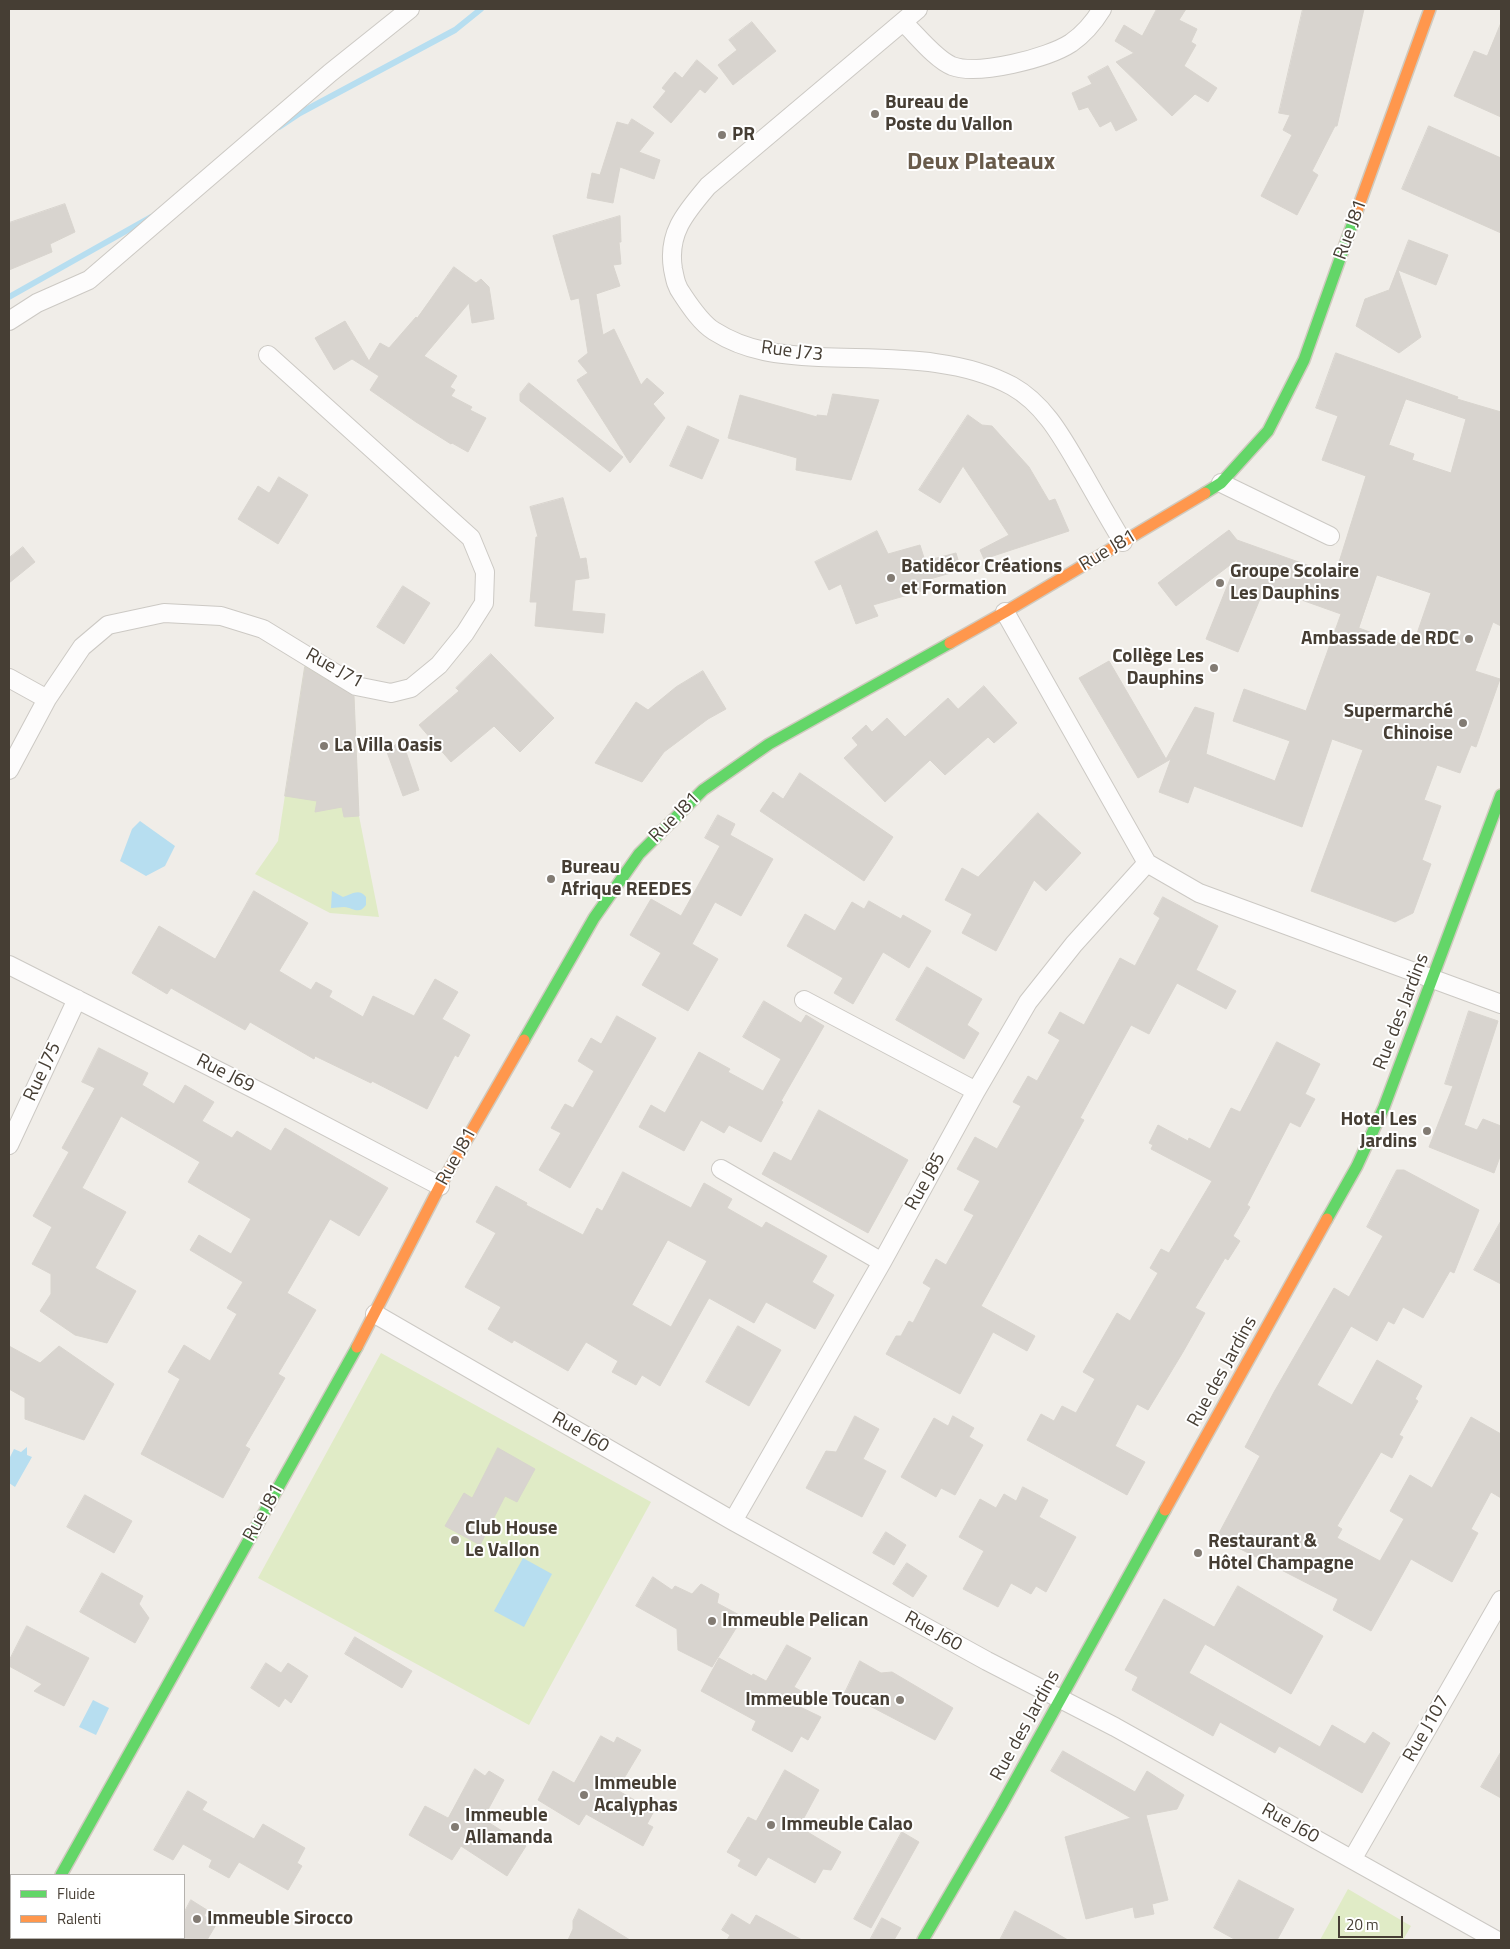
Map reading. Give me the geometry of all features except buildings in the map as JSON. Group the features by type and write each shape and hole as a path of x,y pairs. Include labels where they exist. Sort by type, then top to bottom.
{"street":[{"path":"9,321 37,303 89,280 330,73 410,9"},
{"name":"Rue J73","path":"918,9 708,186 685,213 676,232 671,257 676,286 692,308 712,330 740,344 775,354 943,363 979,371 1013,387 1039,406 1061,436 1122,542"},
{"path":"903,22 936,55 952,66 984,69 1039,58 1071,43 1094,22 1102,9"},
{"name":"Rue J81","path":"62,1874 375,1314 440,1186 594,918 640,854 703,790 769,744 1005,612 1221,484 1268,431 1304,360 1430,9"},
{"name":"Rue J71","path":"9,770 47,699 82,648 108,625 164,613 221,616 263,629 356,686 391,693 411,688 439,665 465,633 484,602 486,572 471,538 268,355"},
{"path":"1221,484 1330,536"},
{"path":"1005,612 1147,863 1199,893 1501,1004"},
{"path":"9,678 47,699"},
{"name":"Rue des Jardins","path":"923,1940 1060,1700 1358,1166 1384,1107 1433,980 1501,795"},
{"name":"Rue J85","path":"733,1521 882,1262 976,1091 1028,1002 1074,944 1147,863"},
{"name":"Rue J69","path":"9,965 268,1096 440,1186"},
{"name":"Rue J75","path":"9,1145 77,999"},
{"path":"804,1000 976,1091"},
{"path":"721,1168 882,1262"},
{"name":"Rue J60","path":"375,1314 733,1521 1060,1700 1115,1727 1353,1858 1496,1940"},
{"name":"Rue J107","path":"1353,1858 1501,1600"}],"green space":[{"name":"La Villa Oasis","path":"305,664 354,696 359,816 379,917 330,913 255,874 278,841"},
{"name":"Club House Le Vallon","path":"381,1353 651,1502 529,1725 258,1578"},
{"path":"1348,1889 1411,1926 1403,1940 1320,1940"}],"water":[{"path":"140,821 175,846 165,866 146,876 120,861 132,829"},
{"path":"332,891 343,897 355,892 361,893 366,897 366,905 361,910 344,907 331,908"},
{"path":"27,1447 27,1455 32,1457 15,1487 9,1483 9,1459 14,1449 21,1452"},
{"path":"523,1558 552,1574 524,1627 494,1611"},
{"path":"93,1700 109,1708 96,1735 79,1727"}],"waterway":[{"path":"279,127 300,113 455,30 481,9"},
{"path":"9,297 151,217"}],"traffic: fast":[{"path":"1205,493 1221,483 1268,431 1304,360 1357,211"},
{"path":"524,1040 594,918 639,854 703,790 769,744 950,643"},
{"path":"1327,1219 1357,1166 1384,1107 1501,795"},
{"path":"62,1874 357,1347"},
{"path":"923,1940 1000,1808 1165,1510"}],"traffic: slow":[{"path":"1357,211 1430,9"},
{"path":"950,643 1205,493"},
{"path":"357,1347 440,1186 524,1040"},
{"path":"1165,1510 1327,1219"}],"place":[{"name":"Bureau de Poste du Vallon","path":"875,114"},
{"name":"PR","path":"722,135"},
{"name":"Batidécor Créations et Formation","path":"891,578"},
{"name":"Groupe Scolaire Les Dauphins","path":"1220,583"},
{"name":"Ambassade de RDC","path":"1469,639"},
{"name":"Collège Les Dauphins","path":"1214,668"},
{"name":"Supermarché Chinoise","path":"1463,723"},
{"name":"La Villa Oasis","path":"324,746"},
{"name":"Bureau Afrique REEDES","path":"551,879"},
{"name":"Hotel Les Jardins","path":"1427,1131"},
{"name":"Club House Le Vallon","path":"455,1540"},
{"name":"Restaurant & Hôtel Champagne","path":"1198,1553"},
{"name":"Immeuble Pelican","path":"712,1621"},
{"name":"Immeuble Toucan","path":"900,1700"},
{"name":"Immeuble Acalyphas","path":"584,1795"},
{"name":"Immeuble Calao","path":"771,1825"},
{"name":"Immeuble Allamanda","path":"455,1827"},
{"name":"Immeuble Sirocco","path":"197,1919"}],"district":[{"name":"Deux Plateaux","path":"981,163"}]}
